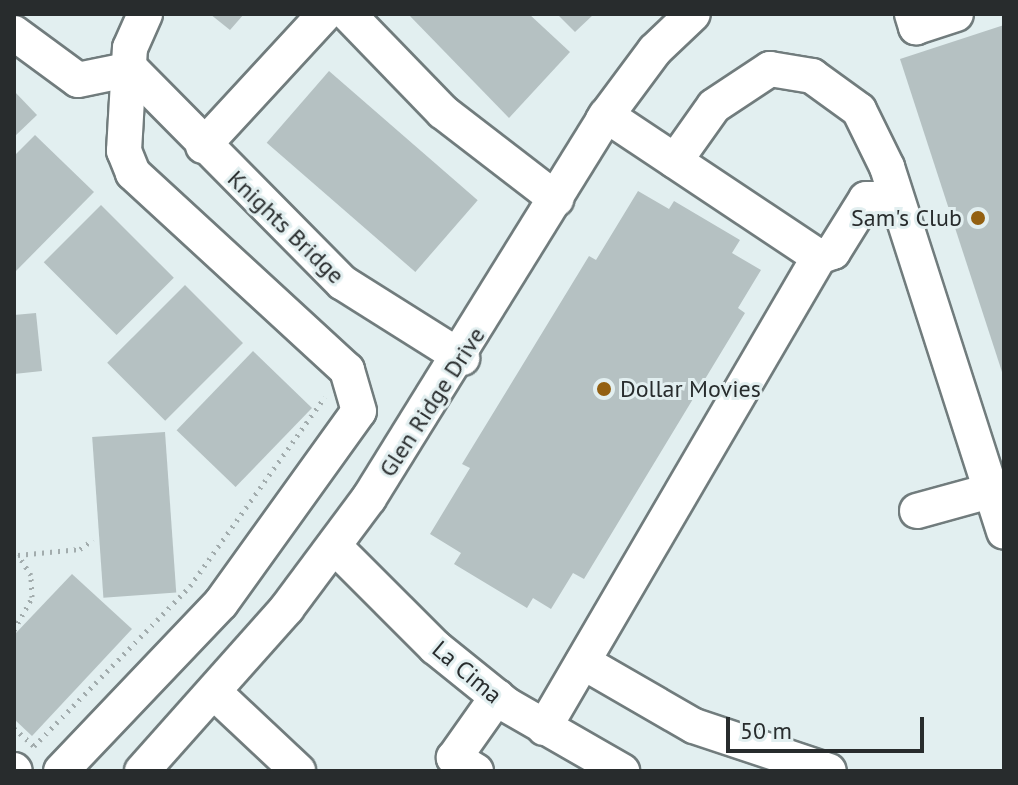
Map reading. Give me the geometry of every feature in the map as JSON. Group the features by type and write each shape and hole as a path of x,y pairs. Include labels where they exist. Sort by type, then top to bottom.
{"street":[{"path":"61,771 271,542 359,411 347,370 133,173 124,151 130,48 145,14"},
{"path":"203,146 325,14"},
{"path":"348,14 443,112 556,199"},
{"name":"Glen Ridge Drive","path":"142,771 215,693 334,546 462,358 606,115 693,14"},
{"path":"912,14 916,27 956,14"},
{"path":"14,33 78,80 131,69"},
{"name":"Knights Bridge","path":"131,69 203,146 343,283 462,358"},
{"path":"675,161 714,106 748,78 770,69 812,76 859,110 896,199 997,488 1004,532"},
{"path":"606,115 819,257"},
{"path":"544,728 819,257 833,252 866,199 896,199"},
{"path":"917,511 997,488"},
{"path":"271,542 311,576"},
{"name":"La Cima","path":"334,546 497,697 544,728 622,771"},
{"path":"583,662 694,726 829,771"},
{"path":"215,693 298,771"},
{"path":"476,771 454,758 497,697"}],"path":[{"path":"14,728 34,746 190,586 324,397 359,411"},
{"path":"14,630 32,597 31,575 18,555 80,549 93,540"}],"building":[{"path":"210,14 244,14 230,30"},
{"path":"408,14 529,14 570,52 509,118"},
{"path":"557,14 594,14 575,32"},
{"name":"Sam's Club","path":"1004,25 1004,375 1003,375 900,59"},
{"path":"329,71 478,200 415,272 267,143"},
{"path":"14,91 37,115 14,137"},
{"path":"35,135 94,192 14,273 14,156"},
{"name":"Dollar Movies","path":"638,191 669,209 674,201 740,240 732,253 761,270 738,308 745,313 584,579 573,573 551,609 533,598 527,608 454,564 461,553 430,534 470,468 462,464 589,256 596,260"},
{"path":"101,205 174,278 117,335 44,262"},
{"path":"185,285 243,343 165,421 107,363"},
{"path":"36,313 42,371 14,374 14,315"},
{"path":"253,351 312,408 236,487 177,430"},
{"path":"165,432 176,593 103,598 92,437"},
{"path":"72,574 132,629 32,736 14,719 14,635"}],"place":[{"name":"Sam's Club","path":"978,218"},
{"name":"Dollar Movies","path":"604,389"}]}
